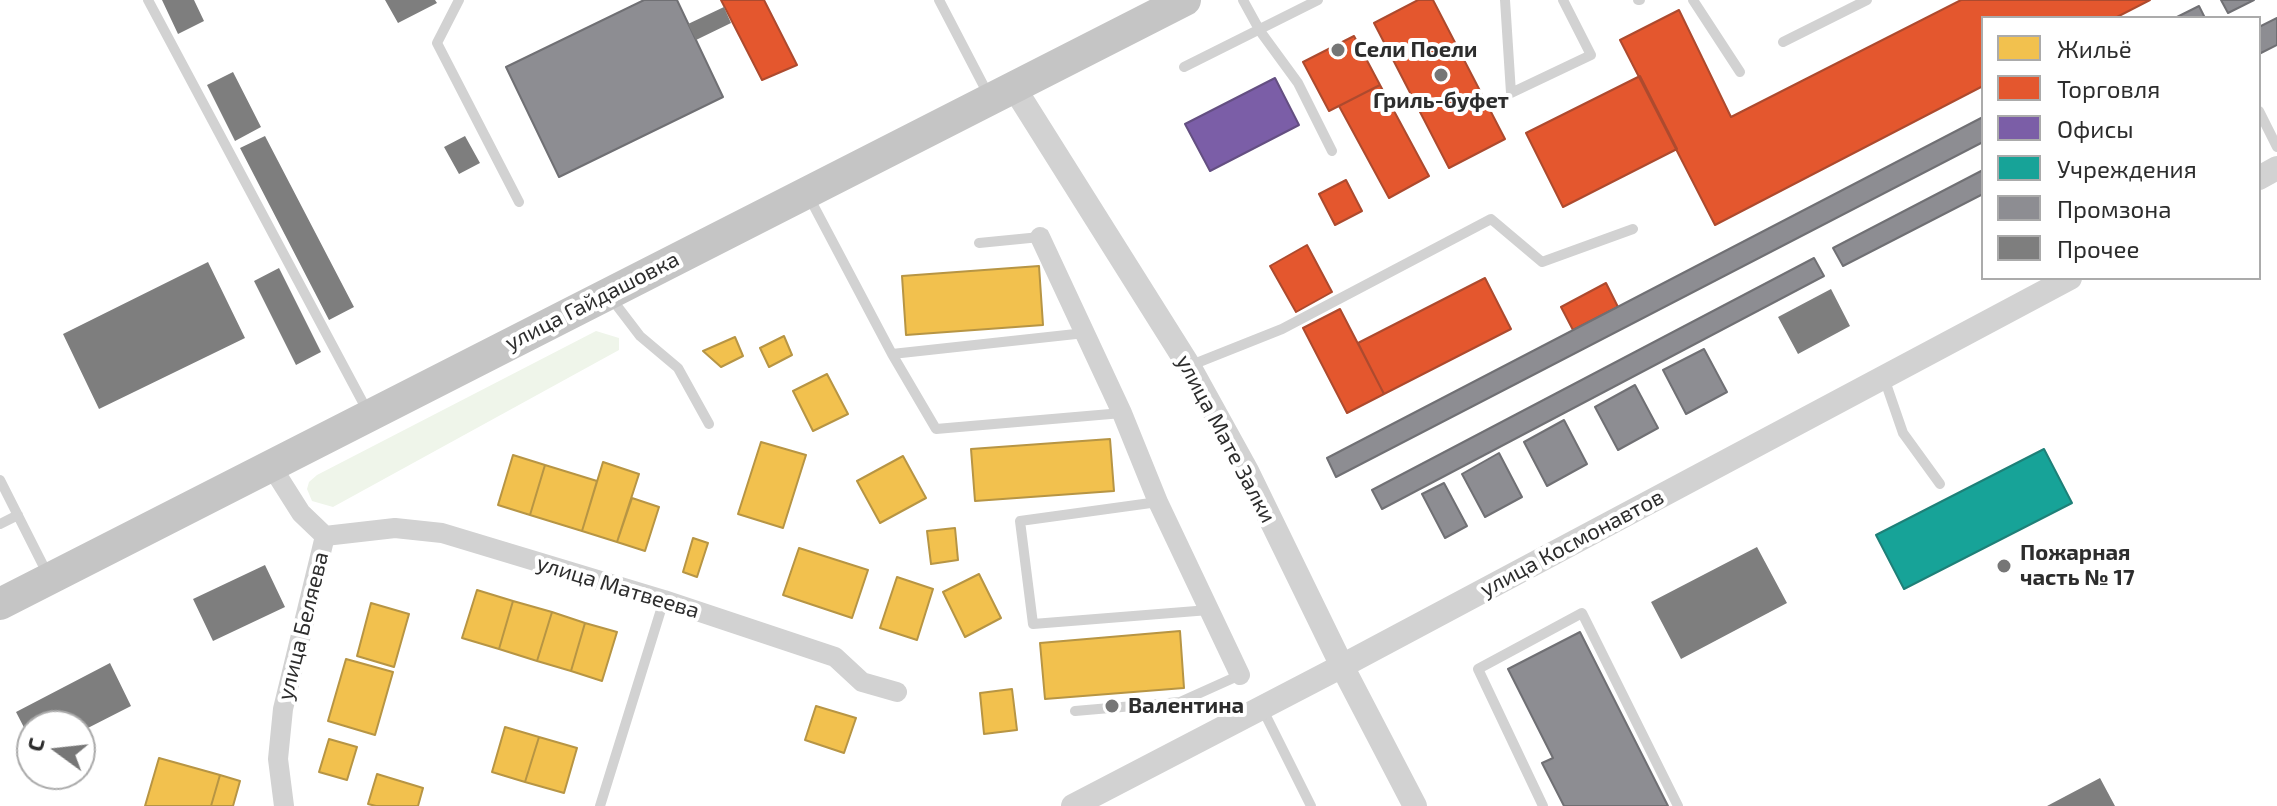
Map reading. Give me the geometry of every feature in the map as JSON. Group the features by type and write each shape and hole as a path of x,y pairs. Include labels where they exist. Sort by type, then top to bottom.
{"main road":[{"name":"улица Гайдашовка","path":"0,604 1185,0"}],"street":[{"name":"улица Мате Залки","path":"1001,92 1189,366 1247,471 1342,666 1415,806"},
{"path":"1040,237 1122,413 1158,502 1240,675"},
{"name":"улица Космонавтов","path":"1073,806 2066,280"},
{"name":"улица Беляева","path":"270,464 301,513 325,536 283,709 278,759 284,806"},
{"name":"улица Матвеева","path":"325,536 395,528 442,533 664,600 835,657 862,682 897,692"}],"lane":[{"path":"148,0 369,414"},
{"path":"459,0 437,43 519,202"},
{"path":"939,0 1001,92"},
{"path":"1243,0 1260,31 1298,83 1332,151"},
{"path":"1184,67 1318,0"},
{"path":"1505,0 1511,93 1591,55 1563,0"},
{"path":"1693,0 1740,72"},
{"path":"1783,42 1867,0"},
{"path":"2261,115 2277,147"},
{"path":"806,192 892,354 936,429 1122,413"},
{"path":"1189,366 1282,329 1491,219 1542,262 1633,229"},
{"path":"979,243 1040,237"},
{"path":"607,293 640,336 678,368 709,424"},
{"path":"892,354 1086,333"},
{"path":"1884,377 1903,433 1940,484"},
{"path":"0,480 50,578"},
{"path":"1158,502 1020,521 1033,624 1209,610"},
{"path":"0,524 18,515"},
{"path":"600,806 664,600"},
{"path":"1543,806 1478,669 1582,613 1678,806"},
{"path":"1075,711 1180,702 1240,675"},
{"path":"1262,708 1311,806"}],"shaded area":[{"path":"596,331 619,338 619,350 333,507 312,501 307,489 309,482 317,475"}],"building: Жильё":[{"path":"1039,266 1043,325 906,335 902,276"},
{"path":"784,336 792,355 769,367 760,348"},
{"path":"735,337 743,356 721,367 703,351"},
{"path":"827,374 848,414 813,431 793,391"},
{"path":"1110,439 1114,491 975,501 971,449"},
{"path":"761,442 806,455 783,528 738,514"},
{"path":"513,455 545,465 530,515 498,505"},
{"path":"903,456 926,498 880,523 857,481"},
{"path":"603,462 639,474 617,542 582,531"},
{"path":"545,465 597,481 582,531 530,515"},
{"path":"632,498 659,507 645,551 617,542"},
{"path":"955,528 958,560 931,564 927,531"},
{"path":"693,538 708,543 697,577 683,572"},
{"path":"799,548 868,570 852,618 783,595"},
{"path":"979,574 1001,618 965,637 943,592"},
{"path":"897,577 933,589 917,640 880,628"},
{"path":"477,590 513,601 499,649 462,638"},
{"path":"513,601 552,612 537,661 499,649"},
{"path":"371,603 409,614 394,667 357,656"},
{"path":"552,612 585,623 571,671 537,661"},
{"path":"585,623 617,632 602,681 571,671"},
{"path":"1180,631 1184,688 1045,699 1040,643"},
{"path":"346,659 393,672 375,735 328,721"},
{"path":"1012,689 1017,730 984,734 980,693"},
{"path":"816,706 856,718 844,753 805,740"},
{"path":"505,727 539,737 525,782 492,772"},
{"path":"539,737 577,748 564,793 525,782"},
{"path":"329,739 357,747 347,780 319,772"},
{"path":"159,758 220,775 211,806 145,806"},
{"path":"377,774 423,788 418,806 368,804"},
{"path":"220,775 240,781 233,806 211,806"}],"building: Торговля":[{"path":"721,0 764,0 797,65 762,80"},
{"path":"1418,0 1433,0 1505,139 1449,168 1374,23"},
{"path":"1961,0 2150,0 2119,16 1981,16 1981,87 1715,225 1620,40 1679,10 1731,117"},
{"path":"1354,36 1380,85 1329,111 1303,62"},
{"path":"1640,76 1677,149 1563,207 1526,133"},
{"path":"1380,85 1429,176 1389,198 1339,106"},
{"path":"1346,180 1362,211 1335,225 1319,194"},
{"path":"1307,245 1332,292 1296,312 1270,266"},
{"path":"1485,278 1511,329 1384,394 1358,343"},
{"path":"1606,283 1618,307 1573,330 1561,307"},
{"path":"1340,309 1384,394 1347,413 1303,328"}],"building: Офисы":[{"path":"1275,78 1299,125 1210,171 1185,124"}],"building: Учреждения":[{"name":"Пожарная часть № 17","path":"2044,449 2072,503 1904,589 1876,535"}],"building: Промзона":[{"path":"644,0 677,0 723,97 559,177 506,67"},
{"path":"2221,0 2254,0 2228,13"},
{"path":"2199,6 2204,16 2179,16"},
{"path":"2277,18 2277,45 2261,53 2261,26"},
{"path":"1981,118 1981,143 1336,477 1327,458"},
{"path":"1981,171 1981,195 1843,266 1833,248"},
{"path":"1814,258 1824,276 1382,509 1372,490"},
{"path":"1704,349 1727,392 1686,414 1663,370"},
{"path":"1635,385 1658,428 1618,450 1595,407"},
{"path":"1564,420 1587,464 1547,486 1524,442"},
{"path":"1499,453 1522,497 1485,517 1462,474"},
{"path":"1444,483 1467,526 1445,538 1422,494"},
{"path":"1580,632 1668,806 1564,806 1542,763 1553,758 1508,669"}],"building: Прочее":[{"path":"162,0 194,0 204,21 178,34"},
{"path":"385,0 435,0 437,3 398,23"},
{"path":"724,7 731,23 696,40 688,24"},
{"path":"233,72 261,127 235,141 207,85"},
{"path":"265,136 354,307 329,320 240,148"},
{"path":"465,136 480,163 459,174 444,147"},
{"path":"208,262 245,338 99,409 63,334"},
{"path":"279,268 321,352 296,365 254,281"},
{"path":"1831,289 1850,326 1798,354 1778,317"},
{"path":"1757,547 1787,603 1681,659 1651,602"},
{"path":"265,565 285,607 213,641 193,599"},
{"path":"110,663 131,706 96,724 96,710 20,710"},
{"path":"2100,778 2115,806 2047,806"}],"place":[{"name":"Сели Поели","path":"1338,50"},
{"name":"Гриль-буфет","path":"1441,75"},
{"name":"Пожарная часть № 17","path":"2004,566"},
{"name":"Валентина","path":"1112,706"}]}
